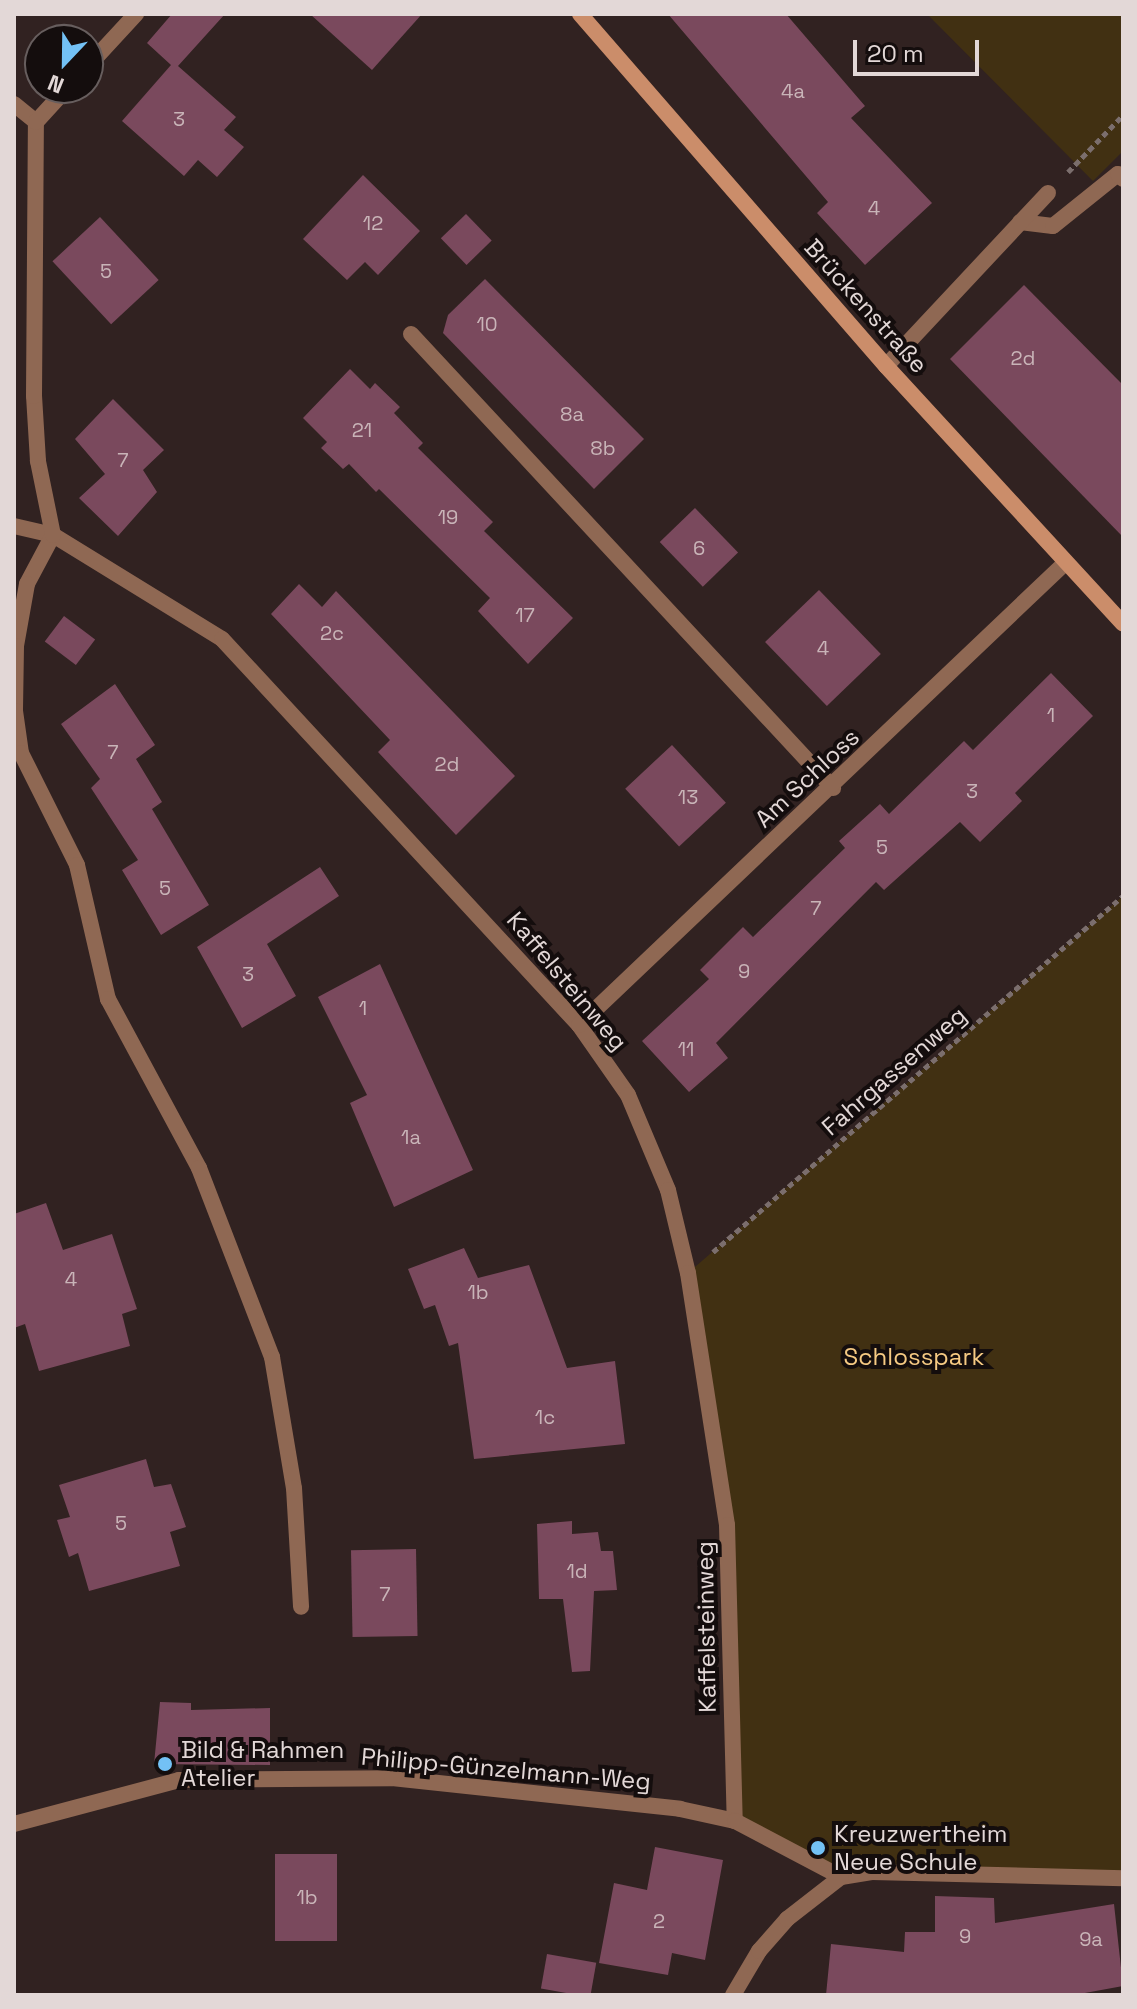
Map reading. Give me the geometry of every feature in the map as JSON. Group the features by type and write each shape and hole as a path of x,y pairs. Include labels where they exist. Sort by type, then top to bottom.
{"street":[{"path":"104,49 136,14"},
{"name":"Brückenstraße","path":"580,14 886,366 1123,624"},
{"path":"14,104 36,122"},
{"path":"52,104 36,122 34,396 38,461 53,535 27,584 16,646 15,711 21,753 77,865 108,999 199,1168 272,1357 294,1488 301,1607"},
{"path":"1020,222 1053,226 1118,174 1123,179"},
{"path":"886,366 1048,193"},
{"path":"411,334 833,788"},
{"name":"Kaffelsteinweg","path":"14,526 53,535 222,639 579,1025 628,1095 668,1190 688,1273 727,1525 735,1821"},
{"name":"Am Schloss","path":"579,1025 833,788 1065,563"},
{"name":"Philipp-Günzelmann-Weg","path":"14,1824 179,1780 392,1778 680,1809 735,1821 841,1877"},
{"path":"733,1995 759,1951 787,1919 841,1877 872,1872 1123,1878"}],"path":[{"path":"1048,193 1123,115"},
{"name":"Fahrgassenweg","path":"688,1273 1123,896"}],"green space":[{"path":"927,14 1123,14 1123,151 1093,181"},
{"name":"Schlosspark","path":"1123,896 1123,1878 841,1877 735,1821 727,1525 688,1273"}],"building":[{"path":"172,14 225,14 178,66 236,117 224,130 244,147 217,177 198,160 184,176 122,121 171,65 147,43"},
{"path":"310,14 422,14 372,70"},
{"path":"668,14 786,14 865,106 851,118 932,203 865,265 817,213 828,202"},
{"path":"363,175 420,231 378,275 365,262 347,280 303,239"},
{"path":"466,214 492,241 467,265 441,238"},
{"path":"100,217 159,280 111,324 52,261"},
{"path":"485,279 644,439 594,489 443,333 448,315"},
{"path":"1024,285 1123,385 1123,537 950,359"},
{"path":"350,369 370,389 375,383 400,407 394,413 423,443 418,448 493,522 484,531 573,618 528,664 478,611 490,598 379,489 376,492 349,464 343,469 321,448 327,442 303,418"},
{"path":"113,399 164,450 143,470 157,492 118,536 79,498 105,474 75,439"},
{"path":"695,508 738,553 703,587 660,542"},
{"path":"299,584 322,607 336,591 515,776 456,835 378,752 390,740 271,614"},
{"path":"819,590 881,654 827,706 765,642"},
{"path":"64,616 95,639 76,665 45,642"},
{"path":"1051,673 1093,716 1015,793 1022,801 980,842 960,822 884,890 876,882 716,1043 728,1058 689,1092 642,1041 709,979 700,970 743,927 753,937 845,848 839,841 880,804 889,814 964,741 973,750"},
{"path":"115,684 155,745 136,759 162,802 152,809 209,905 161,935 122,870 138,860 91,788 100,779 61,724"},
{"path":"672,745 726,803 679,846 625,789"},
{"path":"320,867 339,896 267,944 296,996 242,1028 197,947"},
{"path":"380,964 473,1170 394,1207 350,1103 367,1095 318,997"},
{"path":"46,1203 63,1250 112,1234 137,1309 122,1314 130,1346 39,1371 25,1324 14,1328 14,1214"},
{"path":"464,1248 478,1278 529,1265 567,1368 615,1361 625,1444 474,1459 458,1343 449,1346 435,1305 424,1309 408,1269"},
{"path":"146,1459 154,1487 171,1484 186,1527 170,1532 180,1566 89,1591 78,1553 69,1557 57,1520 70,1517 59,1485"},
{"path":"572,1521 572,1534 598,1532 601,1551 613,1551 617,1590 594,1591 590,1671 572,1672 563,1599 539,1599 537,1524"},
{"path":"416,1549 418,1636 353,1637 351,1550"},
{"path":"160,1702 191,1703 191,1710 270,1708 270,1765 154,1764"},
{"path":"655,1847 723,1860 705,1960 672,1953 668,1975 599,1963 614,1883 647,1890"},
{"path":"275,1854 337,1854 337,1941 275,1941"},
{"path":"935,1896 994,1898 995,1923 1114,1904 1123,1986 1074,1995 826,1995 831,1944 904,1952 905,1932 935,1932"},
{"path":"547,1954 596,1963 591,1995 541,1988"}],"place":[{"name":"Bild & Rahmen Atelier","path":"165,1764"},
{"name":"Kreuzwertheim Neue Schule","path":"818,1848"}]}
